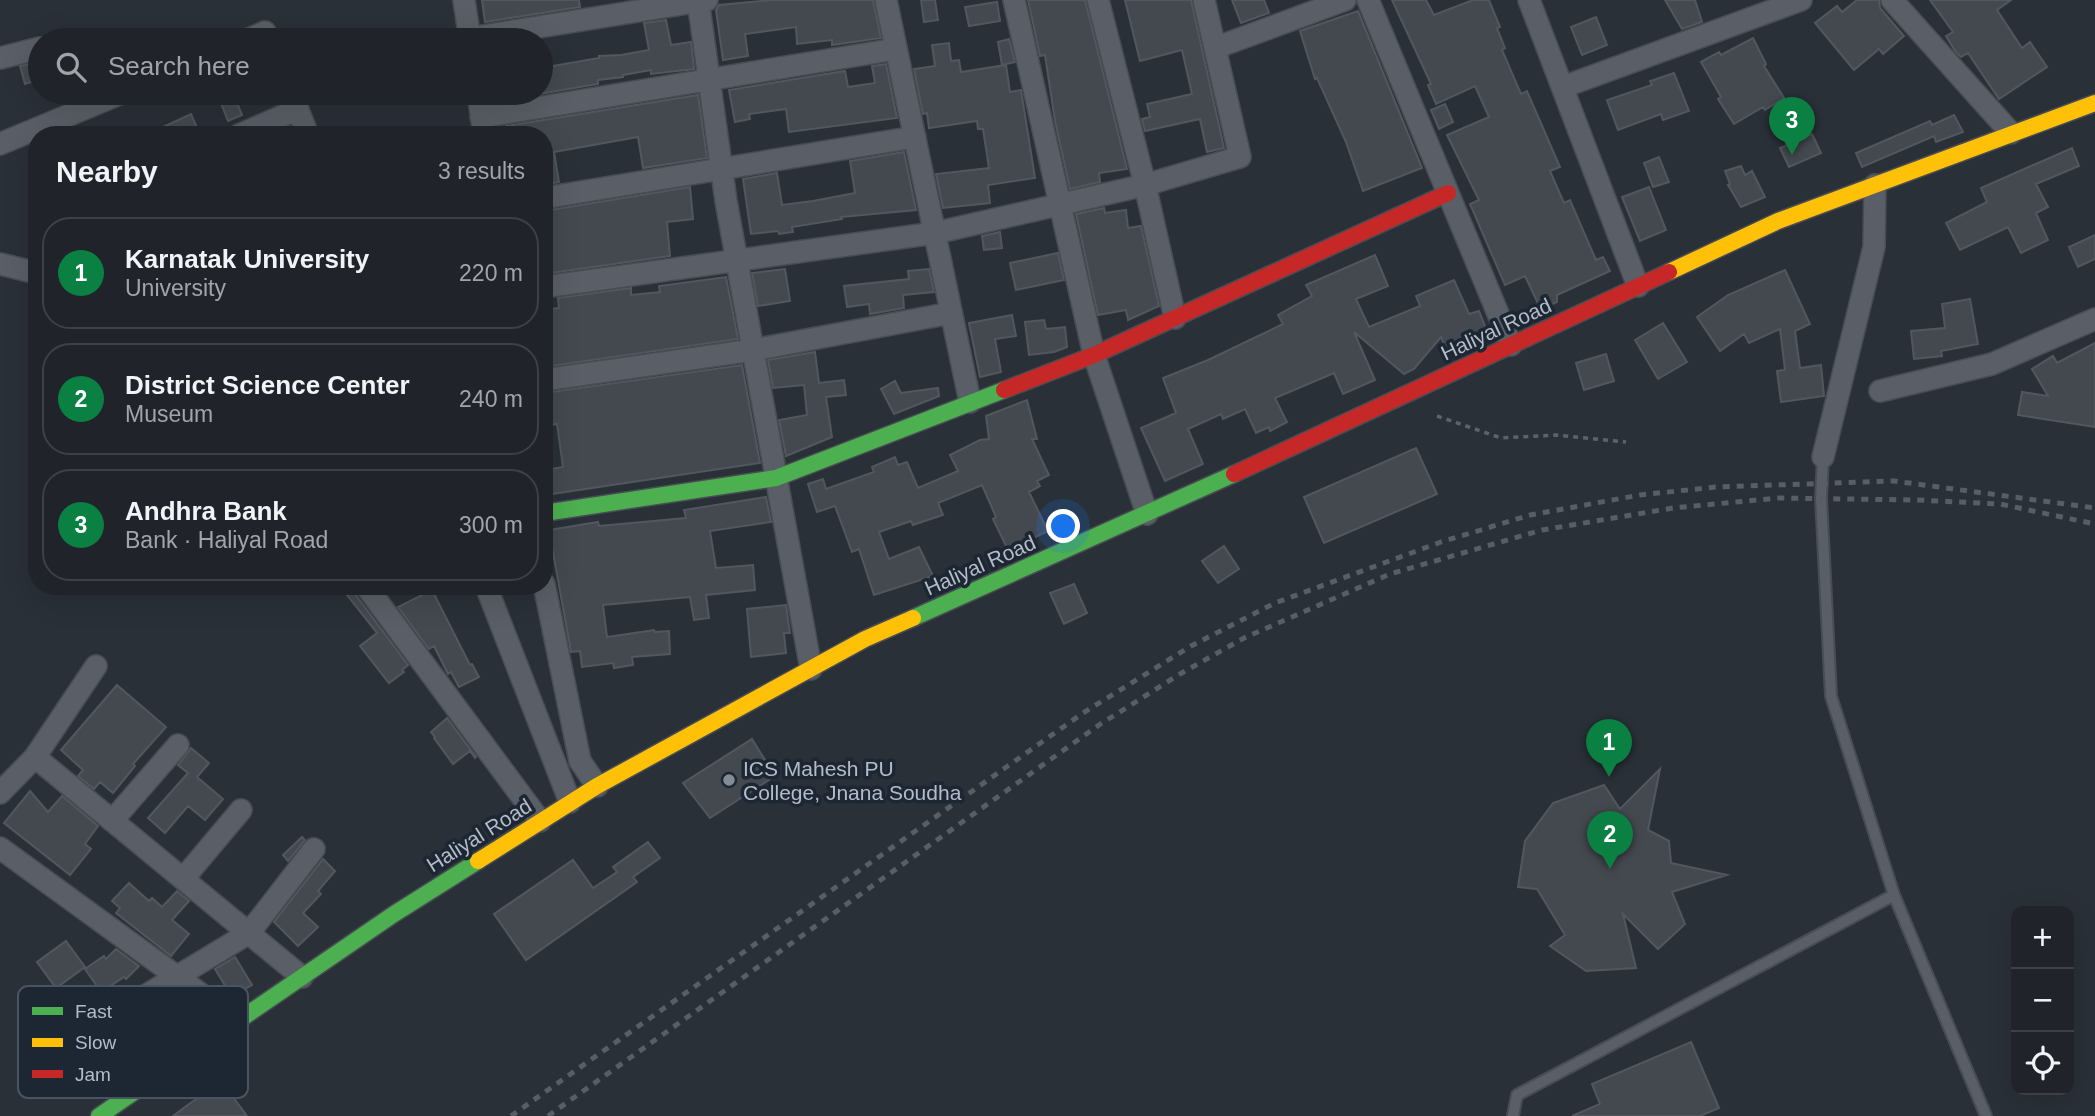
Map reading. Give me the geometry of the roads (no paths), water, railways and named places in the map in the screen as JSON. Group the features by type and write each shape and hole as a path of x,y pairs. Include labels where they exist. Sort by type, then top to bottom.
{"main road":[{"name":"Haliyal Road","path":"248,1014 394,914 570,802 865,639 1147,514 1778,221 2095,103"},
{"path":"553,512 776,478 1094,355 1448,193"},
{"name":"Haliyal Road","path":"99,1116 125,1098"}],"street":[{"path":"464,0 468,28"},
{"path":"886,0 970,401"},
{"path":"1014,0 1094,355 1147,514"},
{"path":"1098,0 1145,185 1175,318"},
{"path":"553,287 935,233 1145,185 1240,157 1204,0"},
{"path":"1215,48 1345,0"},
{"path":"1368,0 1511,345"},
{"path":"1529,0 1638,286"},
{"path":"1563,87 1801,0"},
{"path":"1892,0 2011,133"},
{"path":"537,28 701,1 722,169 737,261 811,669"},
{"path":"479,105 482,126 710,79 896,49"},
{"path":"0,58 28,51"},
{"path":"43,126 93,105"},
{"path":"254,126 288,105"},
{"path":"297,105 305,126"},
{"path":"0,144 28,132"},
{"path":"553,197 915,137"},
{"path":"1823,457 1874,247 1875,185"},
{"path":"0,264 28,271"},
{"path":"553,379 753,350 951,313"},
{"path":"1880,391 1993,364 2095,319"},
{"path":"373,595 540,821"},
{"path":"490,595 570,802"},
{"path":"546,595 580,761 597,786"},
{"path":"0,793 34,757 96,666"},
{"path":"112,821 178,745"},
{"path":"34,757 302,977"},
{"path":"183,879 241,810"},
{"path":"0,848 191,986"},
{"path":"161,986 249,933 314,849"}],"lane":[{"path":"1823,457 1821,498 1831,696 1894,895 1986,1116"},
{"path":"1513,1116 1517,1095 1894,895"}],"railway":[{"path":"511,1116 1083,713 1191,646 1275,603 1441,542 1530,515 1640,495 1715,487 1894,481 2095,508"},
{"path":"548,1116 1099,725 1244,638 1390,574 1542,530 1673,508 1778,498 2000,504 2095,524"}],"place":[{"name":"Andhra Bank","path":"1792,155"},
{"name":"Karnatak University","path":"1609,777"},
{"name":"ICS Mahesh PU College, Jnana Soudha","path":"729,780"},
{"name":"District Science Center","path":"1610,869"}]}
